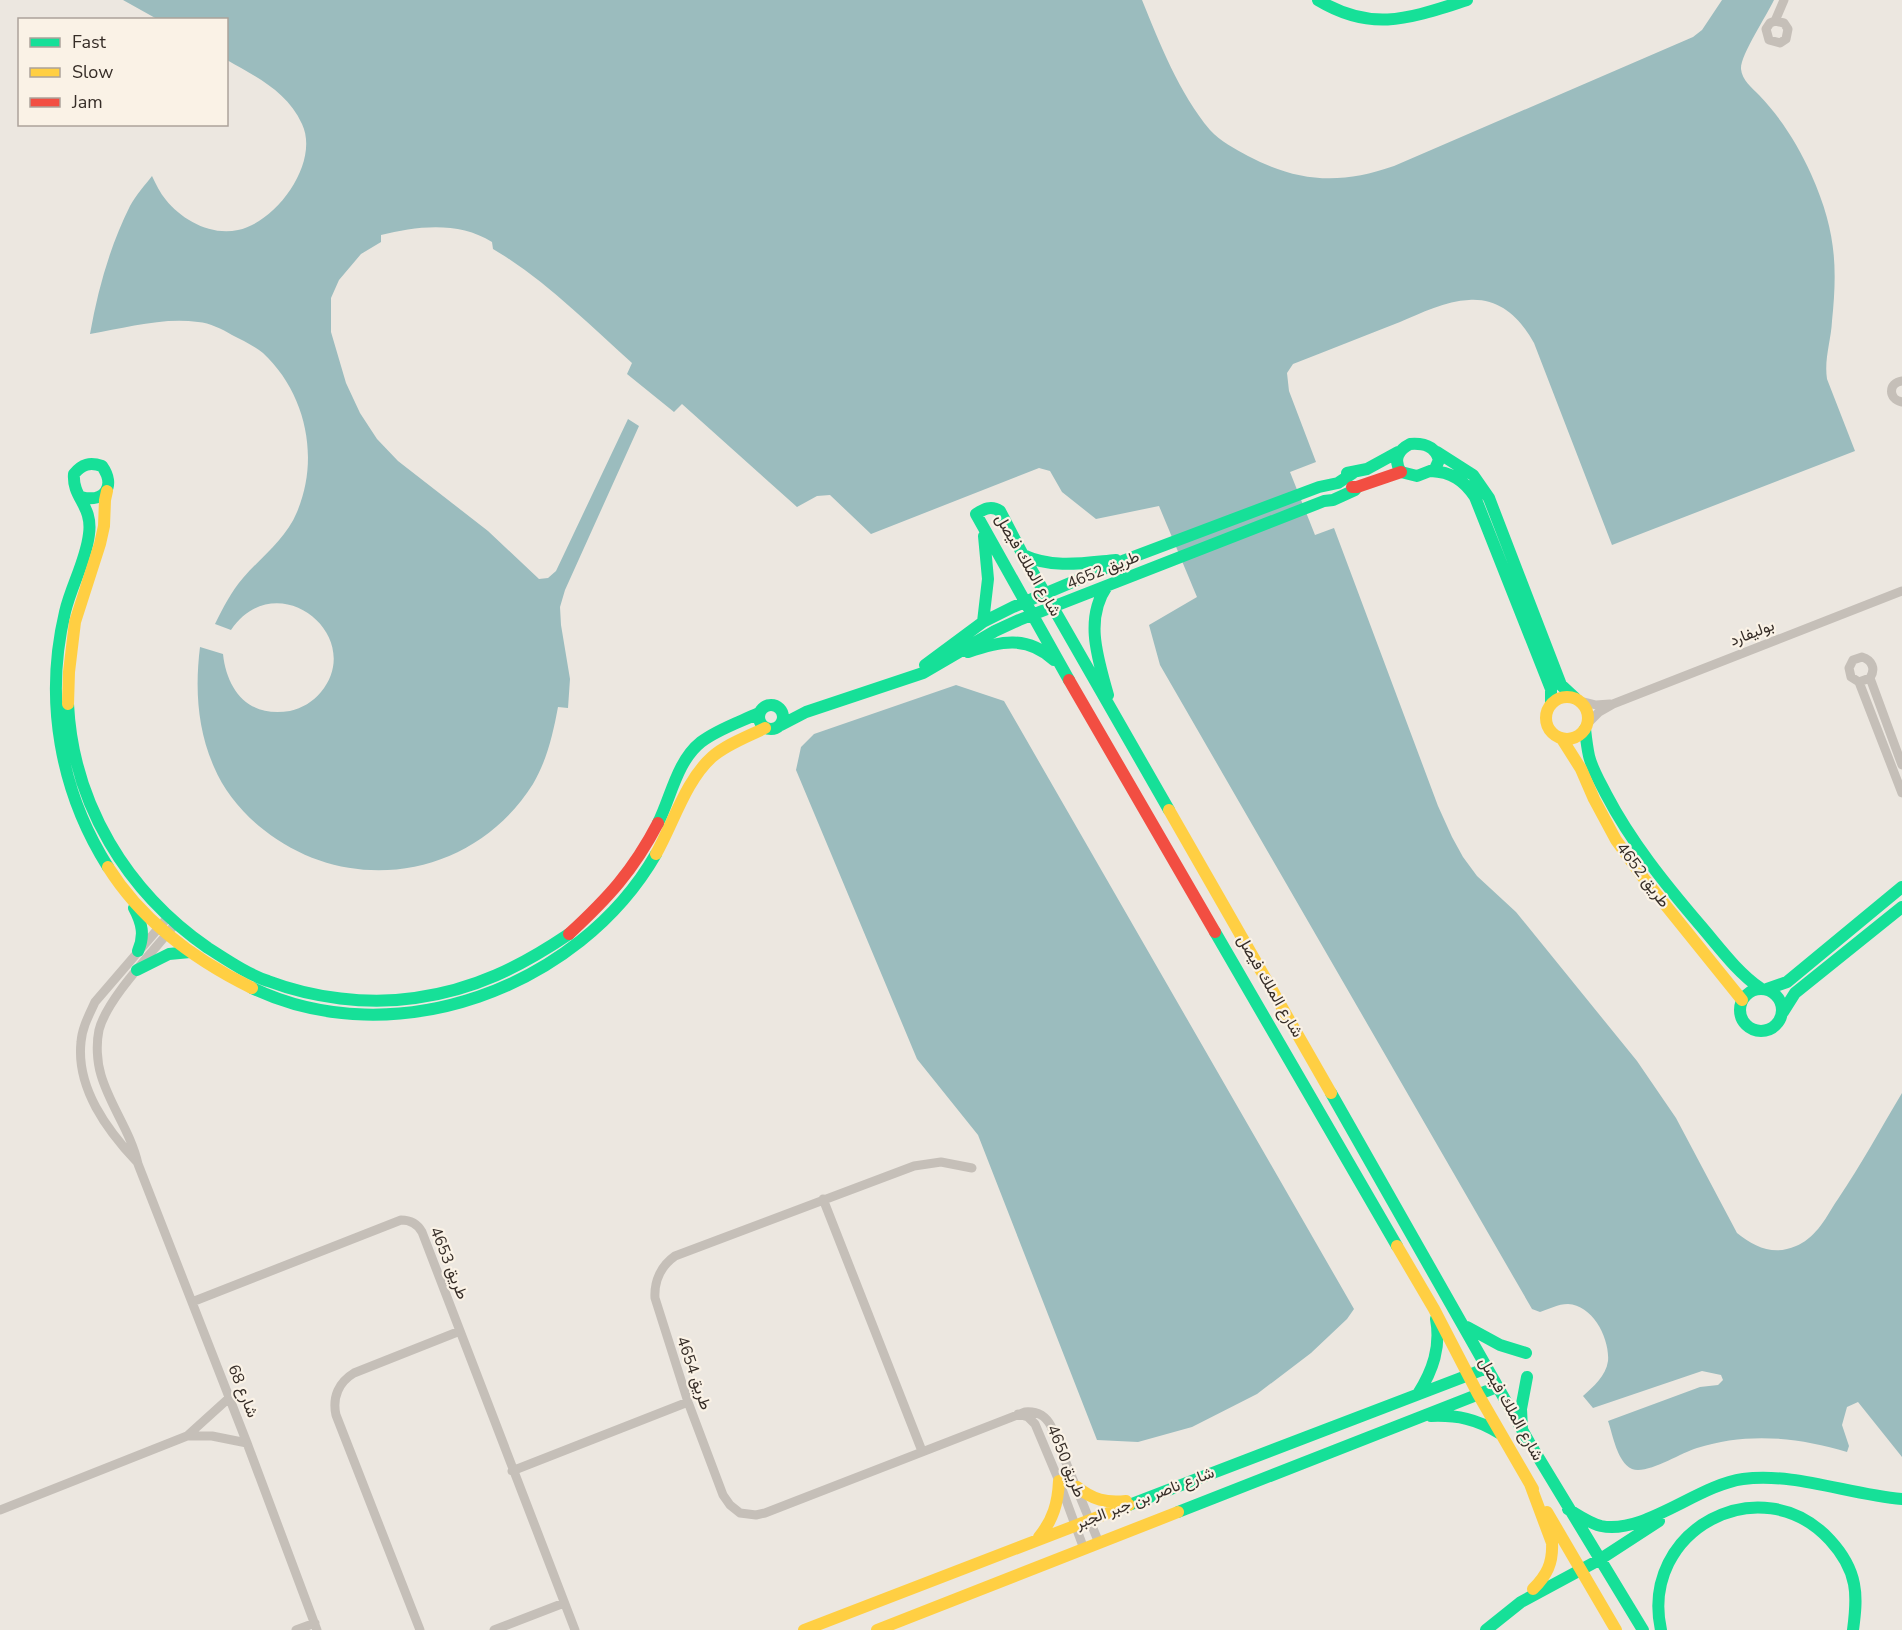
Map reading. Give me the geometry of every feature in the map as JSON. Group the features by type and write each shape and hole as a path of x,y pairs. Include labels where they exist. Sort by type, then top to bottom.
{"main road":[{"path":"1318,0 1327,7 1347,15 1371,20 1394,21 1467,0"},
{"path":"1415,443 1426,445 1437,452 1462,466 1473,475 1485,491 1561,685 1587,710 1586,726 1579,735 1571,739 1562,739 1548,728 1545,720 1551,703 1551,689 1469,487 1459,478 1446,472 1431,471 1410,476 1401,472 1396,465 1398,452 1405,446 1415,443"},
{"name":"طريق 4652","path":"901,680 983,622 1026,602 1138,555 1319,487 1328,486 1384,461 1398,452"},
{"path":"1431,471 1438,464 1437,452"},
{"path":"138,951 142,941 143,927 123,889 100,856 78,810 65,771 58,733 55,672 58,645 67,604 85,553 91,522 86,505 73,487 74,474 82,465 89,463 102,466 106,470 110,483 103,501 104,528 100,547 75,620 69,674 71,733 76,765 83,788 99,827 133,879 205,947 263,980 329,998 367,1001 428,996 495,978 548,950 600,907 639,859 673,794 679,774 688,757 700,743 759,713"},
{"name":"طريق 4652","path":"806,712 923,673 995,631 1033,615 1145,569 1324,501 1333,500 1357,487 1401,472"},
{"path":"81,497 88,500 96,499 108,489"},
{"name":"شارع الملك فيصل","path":"1616,1630 1478,1394 1434,1309 1066,675 976,514 987,507 996,508 1000,512 1465,1326 1497,1387 1568,1509 1643,1630"},
{"path":"981,523 988,555 988,592 983,622"},
{"path":"1023,555 1042,564 1053,565 1125,560"},
{"path":"1107,585 1099,594 1096,604 1095,634 1098,658 1113,712"},
{"path":"950,659 998,643 1017,642 1037,646 1048,653 1066,675"},
{"path":"1551,703 1567,696 1578,699"},
{"path":"770,705 777,706 782,711 806,712 772,730 765,728 758,720 763,707 770,705"},
{"path":"781,725 782,711"},
{"name":"طريق 4652","path":"1586,726 1588,753 1592,765 1616,814 1629,834 1676,897 1735,967 1751,982 1763,988"},
{"path":"123,889 163,932 212,967 257,991 301,1006 323,1010 402,1014 467,1002 543,968 572,949 611,916 648,868 695,779 707,762 723,749 765,728"},
{"name":"طريق 4652","path":"1562,739 1581,769 1616,840 1642,876 1742,1000"},
{"path":"1902,887 1787,982 1746,994 1739,1009 1743,1022 1752,1030 1769,1030 1775,1026 1795,993 1902,907"},
{"path":"137,970 169,954 190,952"},
{"path":"1763,988 1778,997 1782,1003 1783,1012"},
{"path":"1418,1394 1435,1362 1438,1336 1434,1309"},
{"path":"1465,1326 1488,1340 1526,1353"},
{"name":"شارع ناصر بن جبر الجبر","path":"804,1630 1487,1368"},
{"path":"1522,1430 1521,1409 1527,1377"},
{"name":"شارع ناصر بن جبر الجبر","path":"877,1630 1497,1387"},
{"path":"1420,1416 1455,1415 1472,1418 1502,1435"},
{"path":"1568,1509 1602,1527 1621,1526 1642,1520 1726,1481 1749,1478 1794,1479 1849,1492 1902,1499"},
{"path":"1036,1540 1047,1528 1055,1514 1059,1498 1059,1481"},
{"path":"1486,1630 1544,1579 1552,1559 1552,1543 1530,1484"},
{"path":"1077,1487 1088,1497 1102,1502 1142,1500"},
{"path":"1509,1611 1534,1594 1599,1560 1702,1492"},
{"path":"1661,1630 1658,1598 1663,1574 1673,1552 1687,1535 1704,1521 1725,1511 1747,1506 1769,1507 1791,1513 1812,1523 1830,1539 1844,1558 1852,1580 1856,1605 1853,1630"}],"street":[{"path":"1780,22 1777,13 1783,4"},
{"path":"1902,381 1897,381 1891,391 1893,397 1902,402"},
{"name":"بوليفارد","path":"1586,726 1599,712 1613,704 1902,591"},
{"path":"1859,682 1870,678 1874,670 1870,661 1862,657 1853,660 1849,668 1851,677 1859,682 1902,793"},
{"path":"1870,678 1902,765"},
{"name":"بوليفارد","path":"1578,699 1596,705 1613,704"},
{"path":"138,1164 98,1112 87,1087 81,1041 95,1002 138,951 163,932 173,919"},
{"name":"شارع 68","path":"163,932 104,1016 97,1044 100,1074 132,1144 316,1627"},
{"name":"طريق 4654","path":"972,1168 952,1163 923,1164 823,1199 675,1256 661,1270 654,1291 656,1306 688,1402 723,1495 730,1506 740,1513 748,1515 765,1513 1018,1414"},
{"path":"823,1199 922,1451"},
{"name":"طريق 4653","path":"192,1302 405,1220 417,1225 422,1232 575,1630"},
{"path":"420,1630 336,1415 334,1402 340,1385 354,1373 460,1331"},
{"path":"0,1510 187,1436 229,1398"},
{"path":"512,1471 688,1402"},
{"name":"طريق 4650","path":"1018,1414 1038,1413 1048,1421 1099,1543"},
{"name":"طريق 4650","path":"1018,1414 1028,1417 1035,1424 1084,1549"},
{"path":"187,1436 224,1438 247,1443"},
{"path":"494,1630 564,1603"},
{"path":"296,1630 316,1627"}],"water":[{"path":"123,0 1142,0 1163,51 1180,84 1199,116 1214,134 1266,165 1302,176 1337,178 1394,166 1693,37 1702,30 1722,0 1774,0 1749,45 1741,69 1750,87 1775,113 1795,142 1811,174 1825,212 1833,246 1835,281 1826,364 1827,379 1855,451 1612,545 1534,343 1522,325 1508,311 1490,302 1469,300 1434,308 1293,364 1287,373 1289,391 1316,462 1290,472 1315,535 1334,528 1438,806 1463,857 1477,876 1516,912 1637,1061 1676,1118 1737,1233 1757,1246 1772,1250 1788,1249 1811,1237 1863,1160 1902,1093 1902,1457 1858,1402 1847,1407 1842,1425 1849,1446 1847,1452 1791,1440 1753,1438 1697,1448 1646,1469 1632,1469 1623,1461 1616,1448 1608,1421 1700,1387 1718,1385 1723,1380 1721,1375 1702,1371 1593,1408 1583,1396 1595,1385 1607,1366 1608,1352 1598,1325 1585,1310 1577,1306 1564,1304 1540,1312 1532,1309 1160,665 1149,625 1197,597 1159,506 1096,519 1062,492 1050,471 1039,468 871,534 830,495 817,496 797,507 682,404 674,412 627,374 632,363 548,288 493,249 492,242 479,235 438,227 409,229 381,235 381,242 361,254 339,280 331,298 331,332 346,383 360,413 377,439 398,461 488,531 539,579 548,578 556,571 628,419 639,426 565,590 560,607 570,679 568,708 558,707 549,747 538,775 508,816 478,840 445,858 409,868 371,870 334,865 298,851 256,824 229,793 218,776 208,752 199,708 200,647 223,654 229,680 235,690 252,706 263,710 290,711 307,704 321,692 332,671 333,649 325,630 310,615 292,605 271,604 250,611 231,630 215,624 239,583 287,531 297,512 304,491 308,449 299,407 278,369 263,353 211,325 171,321 90,334 101,284 116,237 132,202 152,176 166,200 189,220 218,231 238,230 253,225 280,203 300,172 305,155 306,139 302,124 288,102 260,79 228,61 228,18 155,18"},
{"path":"956,685 1004,701 1354,1309 1347,1319 1311,1353 1257,1394 1192,1427 1138,1442 1097,1440 978,1135 917,1059 796,770 801,747 814,734"}],"traffic: fast":[{"path":"1318,0 1338,10 1374,19 1409,17 1467,0"},
{"path":"1410,444 1424,445 1435,451 1439,460 1435,469 1417,476 1401,472 1397,459 1402,449 1410,444"},
{"path":"1347,473 1367,469 1398,452"},
{"path":"1437,452 1473,475 1489,498 1561,685 1575,698"},
{"path":"81,497 96,498 106,491 108,480 102,466 86,465 74,474 76,489 88,516 89,534 85,554 65,612 59,645 56,678 57,711 61,744 78,807 108,867"},
{"path":"1431,471 1445,473 1456,478 1475,497 1551,689 1551,703"},
{"path":"925,665 983,622 1013,607 1125,560 1319,487 1338,483 1353,473"},
{"path":"781,725 806,712 923,673 995,631 1019,620 1324,501 1333,500 1357,487"},
{"path":"1069,680 976,514 988,508 1000,511 1169,810"},
{"path":"983,622 988,579 984,536"},
{"path":"1023,555 1057,564 1116,560"},
{"path":"1107,586 1096,612 1095,639 1108,695"},
{"path":"968,652 991,645 1013,642 1034,647 1054,660"},
{"path":"68,704 72,741 93,810 129,873 179,926 208,948 252,975 285,987 322,996 378,1001 415,998 477,983 533,957 569,934"},
{"path":"771,705 780,708 783,717 780,726 771,729 762,726 759,717 762,708 771,705"},
{"path":"658,823 680,769 693,750 715,733 759,713"},
{"path":"1585,729 1594,771 1637,846 1721,950 1743,974 1760,988"},
{"path":"252,988 307,1007 364,1015 422,1011 478,997 532,973 580,941 622,901 656,854"},
{"path":"1767,989 1787,982 1902,887"},
{"path":"1783,1012 1795,993 1902,907"},
{"path":"134,908 142,929 138,951"},
{"path":"1215,932 1397,1246"},
{"path":"137,970 169,954 190,952"},
{"path":"1761,989 1769,990 1776,995 1781,1002 1782,1010 1781,1018 1776,1025 1769,1030 1761,1031 1753,1030 1746,1025 1741,1018 1740,1010 1741,1002 1746,995 1753,990 1761,989"},
{"path":"1331,1093 1529,1442 1643,1630"},
{"path":"1418,1394 1428,1376 1434,1358 1437,1339 1436,1319"},
{"path":"1467,1327 1500,1345 1526,1353"},
{"path":"1129,1505 1487,1368"},
{"path":"1522,1429 1521,1409 1527,1377"},
{"path":"1178,1512 1497,1387"},
{"path":"1431,1416 1466,1419 1483,1424 1499,1433"},
{"path":"1568,1509 1597,1525 1618,1527 1653,1517 1726,1483 1762,1478 1802,1481 1902,1499"},
{"path":"1661,1630 1659,1594 1668,1563 1687,1538 1711,1519 1740,1509 1771,1508 1802,1518 1830,1540 1842,1555 1851,1572 1855,1590 1853,1630"},
{"path":"1486,1630 1521,1602 1599,1560 1659,1521"}],"traffic: slow":[{"path":"68,704 75,622 100,544 107,491"},
{"path":"1567,697 1575,698 1582,703 1587,710 1588,718 1587,726 1582,733 1575,738 1567,739 1559,738 1552,733 1547,726 1546,718 1547,710 1552,703 1559,698 1567,697"},
{"path":"656,854 687,790 703,767 724,748 765,728"},
{"path":"1562,739 1581,769 1616,840 1642,876 1742,1000"},
{"path":"1169,810 1331,1093"},
{"path":"108,867 122,887 153,922 190,952 252,988"},
{"path":"1397,1246 1533,1489"},
{"path":"1039,1537 1054,1511 1059,1481"},
{"path":"1530,1484 1552,1543 1548,1568 1533,1589"},
{"path":"1077,1487 1100,1500 1126,1501"},
{"path":"804,1630 1129,1505"},
{"path":"877,1630 1178,1512"},
{"path":"1547,1512 1616,1630"}],"traffic: jam":[{"path":"1352,487 1401,472"},
{"path":"1069,680 1215,932"},
{"path":"569,934 619,883 639,856 658,823"}]}
